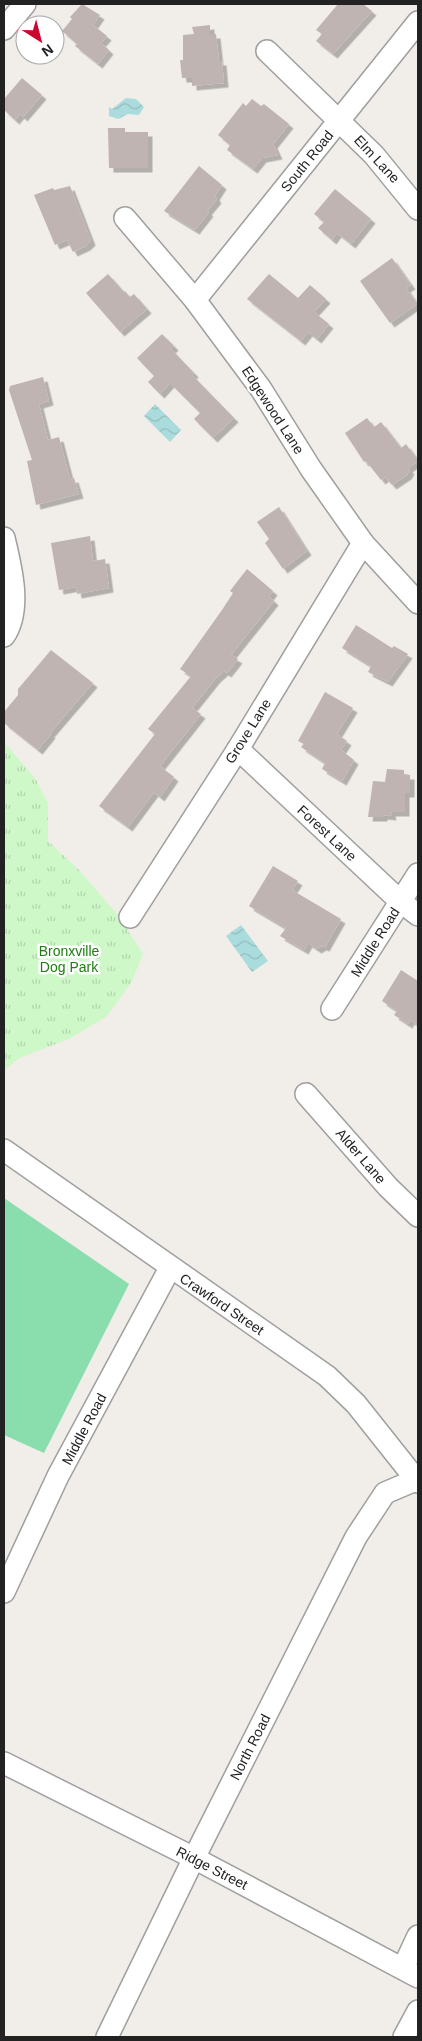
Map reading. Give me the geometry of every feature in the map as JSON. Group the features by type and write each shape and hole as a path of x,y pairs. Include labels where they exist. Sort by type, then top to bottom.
{"street":[{"path":"4,29 25,4"},
{"name":"South Road","path":"195,300 418,22"},
{"name":"Elm Lane","path":"267,51 339,120 401,185 418,209"},
{"name":"Edgewood Lane","path":"126,218 195,300 261,389 311,469 363,543 418,603"},
{"path":"4,538 12,586 13,617 4,636"},
{"name":"Grove Lane","path":"130,917 238,749 363,543"},
{"name":"Forest Lane","path":"238,749 401,902 418,915"},
{"name":"Middle Road","path":"332,1009 418,874"},
{"name":"Alder Lane","path":"306,1094 388,1188 418,1216"},
{"name":"Crawford Street","path":"4,1150 170,1268 327,1376 356,1404 418,1480"},
{"name":"Middle Road","path":"4,1592 58,1476 170,1268"},
{"name":"North Road","path":"107,2037 194,1858 356,1537 385,1492 418,1480"},
{"name":"Ridge Street","path":"4,1762 194,1858 411,1973"},
{"path":"411,1973 418,1936"},
{"path":"404,2037 418,2011"}],"green space":[{"name":"Bronxville Dog Park","path":"4,742 35,778 48,803 48,841 79,870 118,915 143,954 131,983 106,1017 69,1039 19,1058 4,1071"},
{"path":"4,1198 129,1284 44,1453 4,1435"}],"water":[{"path":"126,98 136,99 144,107 139,115 128,114 118,119 109,116 109,107 112,109"},
{"path":"155,404 181,430 170,442 144,416"},
{"path":"241,925 268,961 252,972 226,936"}],"building":[{"path":"82,4 100,15 93,25 107,36 101,43 109,50 98,64 75,46 77,44 65,34 65,27 72,19 70,17"},
{"path":"338,4 363,4 372,11 333,54 316,41 322,34 316,30"},
{"path":"210,25 210,34 216,34 219,61 222,61 224,83 192,86 192,78 182,78 180,60 183,60 183,35 194,34 192,27"},
{"path":"22,78 42,95 23,117 20,114 15,120 4,110 4,99"},
{"path":"252,99 261,106 264,104 289,124 273,144 278,155 262,158 253,169 227,150 230,145 218,135 243,103 246,106"},
{"path":"108,128 125,128 125,132 148,132 148,168 109,168"},
{"path":"199,166 222,185 215,196 217,199 195,230 164,211"},
{"path":"70,186 91,241 86,246 73,252 67,240 55,245 34,195 53,188 54,190"},
{"path":"335,189 371,219 351,244 337,233 332,240 318,228 324,222 314,214"},
{"path":"392,258 411,285 406,288 417,304 390,323 360,281"},
{"path":"108,274 124,292 130,297 134,294 147,309 120,332 86,293"},
{"path":"269,274 298,298 310,285 326,299 314,312 329,324 317,339 308,332 301,341 247,299"},
{"path":"162,334 174,346 171,349 194,373 192,375 234,418 213,438 194,419 200,413 170,383 160,394 148,382 154,376 137,358"},
{"path":"43,377 49,401 39,404 48,440 59,437 70,479 74,478 79,494 36,505 27,461 32,460 9,390 10,386"},
{"path":"367,418 374,427 381,422 401,448 406,444 418,461 408,468 410,470 407,475 392,485 385,477 381,480 366,461 364,462 345,433"},
{"path":"279,507 307,551 283,569 265,543 269,539 257,522"},
{"path":"90,536 93,561 105,559 109,588 77,594 76,587 59,590 51,543"},
{"path":"247,569 273,591 269,596 274,601 231,655 238,659 227,673 224,671 216,678 192,708 201,714 160,766 174,777 160,797 154,792 128,827 99,806 155,734 148,729 191,676 180,669 222,610 233,593 230,591"},
{"path":"356,625 392,648 394,646 408,654 388,682 368,672 371,666 342,648"},
{"path":"51,650 93,683 50,733 38,750 4,723 4,712 18,695 18,689"},
{"path":"325,692 353,708 337,734 347,741 341,750 354,760 342,781 322,769 325,763 301,747 304,744 298,741"},
{"path":"387,769 404,770 404,775 410,775 410,793 405,793 405,812 391,812 392,816 368,817 373,781 385,782"},
{"path":"273,866 298,881 292,890 341,919 325,947 322,946 317,949 308,943 304,950 280,936 286,928 249,906"},
{"path":"401,970 418,981 418,1025 410,1020 408,1024 394,1015 397,1011 382,1001"}]}
